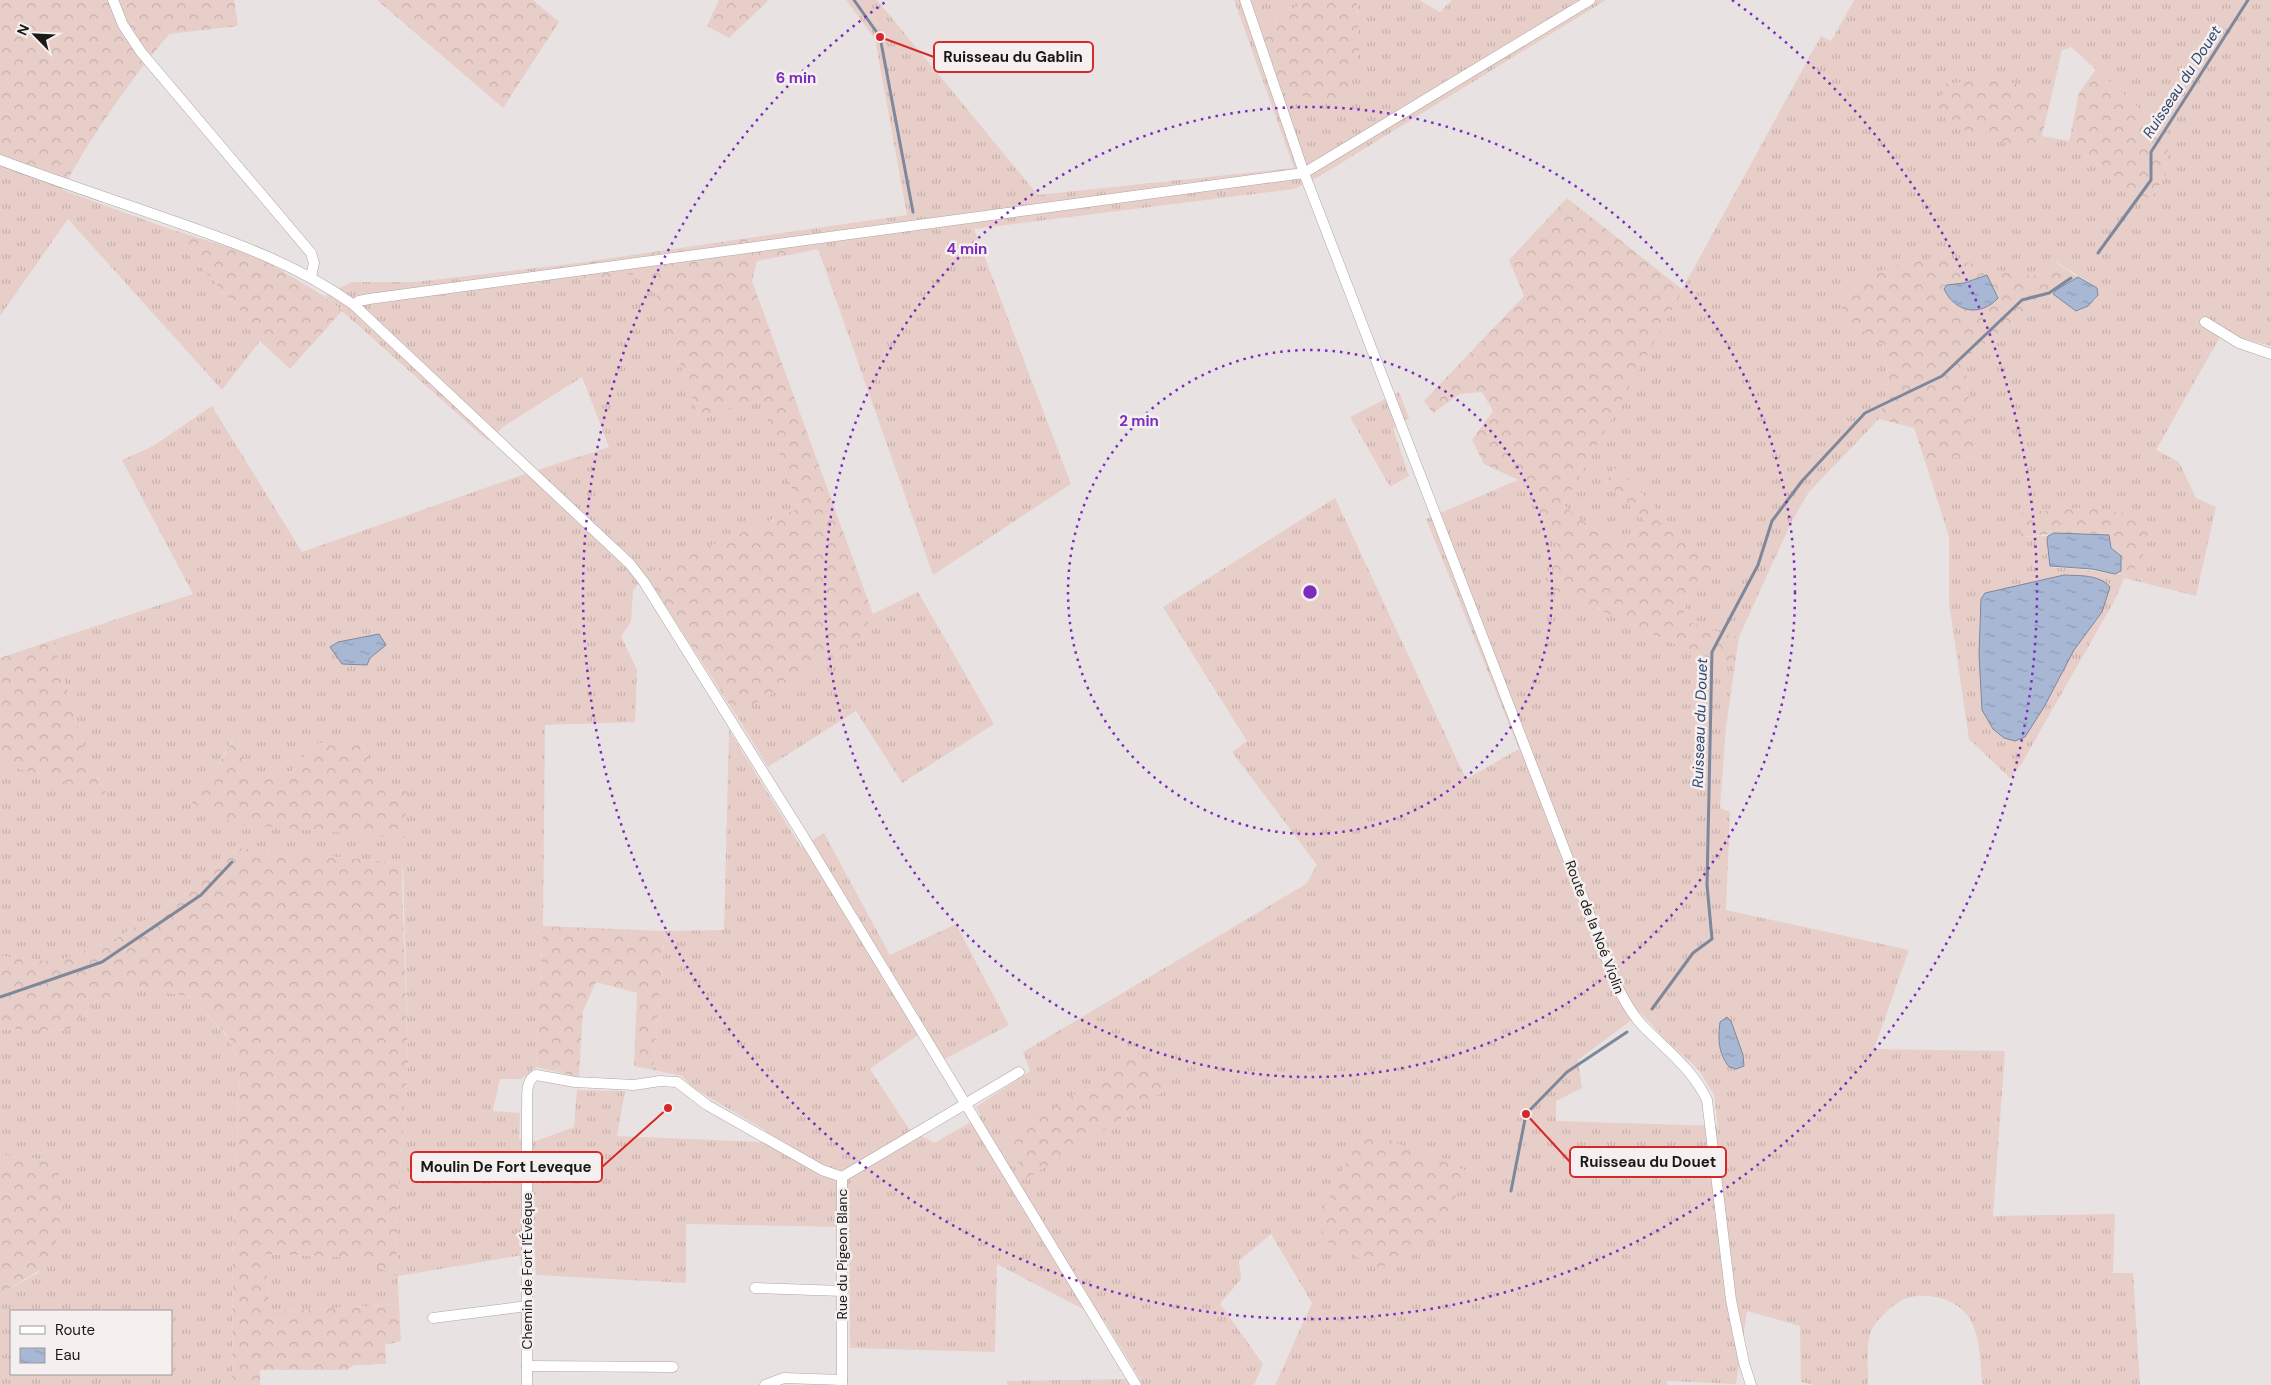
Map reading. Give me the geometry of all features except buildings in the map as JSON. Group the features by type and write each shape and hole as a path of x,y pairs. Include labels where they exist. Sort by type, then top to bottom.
{"street":[{"path":"113,0 123,25 141,52 311,253 314,263 311,277"},
{"name":"Route de la Noé Violin","path":"1245,0 1304,173 1617,986 1626,1005 1640,1023 1686,1067 1699,1083 1707,1100 1732,1300 1744,1363 1751,1385"},
{"path":"354,305 359,301 370,299 1304,173 1590,0"},
{"path":"0,160 227,240 311,277 354,305 630,564 644,582 793,819 1136,1385"},
{"path":"2206,322 2239,343 2271,354"},
{"name":"Rue du Pigeon Blanc","path":"842,1382 842,1177 1019,1072"},
{"name":"Chemin de Fort l'Évêque","path":"527,1385 528,1084 531,1078 536,1075 575,1082 624,1084 670,1080 677,1082 707,1105 822,1170 842,1177"},
{"path":"755,1288 843,1291"},
{"path":"433,1318 527,1306"},
{"path":"527,1366 672,1367"},
{"path":"765,1385 784,1378 842,1382"}],"green space":[{"path":"0,0 234,0 238,26 169,34 112,109 62,190 0,167"},
{"path":"377,0 533,0 559,22 503,108"},
{"path":"719,0 769,0 729,38 707,26"},
{"path":"846,0 877,0 1038,195 1294,168 1234,0 1309,0 1359,51 1357,0 1419,0 1440,12 1452,0 1606,0 1320,176 1294,189 974,229 1071,484 933,575 818,249 794,254 789,232 907,215 875,39"},
{"path":"1309,0 1357,0 1359,51 1343,102 1284,93 1259,25"},
{"path":"1854,0 2271,0 2271,346 2239,338 2225,328 2156,450 2179,462 2196,498 2216,507 2196,596 2124,578 2116,598 2022,763 2010,778 1969,739 1949,603 1949,537 1924,458 1939,459 1976,456 1964,360 2019,317 2053,294 2080,311 2097,298 2087,281 2056,262 2039,276 2015,274 1840,316 1883,345 1889,385 1879,419 1809,492 1791,523 1739,637 1713,631 1683,619 1689,588 1715,572 1616,466 1606,481 1645,521 1624,544 1580,520 1564,505 1821,36 1831,41","holes":["2071,47 2168,135 2166,174 2151,199 2133,193 2069,141 2042,136 2037,152 1995,78 2052,94 2062,50","2136,515 2131,575 2053,568 2047,551 2048,536 2021,537"]},
{"path":"2096,69 2169,135 2166,174 2151,199 2133,193 2069,141 2079,93"},
{"path":"1995,78 2052,94 2038,152 1966,131 1937,113 1944,84"},
{"path":"0,167 164,227 264,336 222,390 68,219 0,316"},
{"path":"1567,198 1683,290 1564,505 1580,520 1624,544 1645,521 1606,481 1616,466 1716,572 1689,588 1683,619 1713,631 1739,637 1735,664 1702,656 1542,585 1560,549 1518,480 1484,464 1472,440 1493,411 1482,392 1460,394 1433,413 1424,401 1524,296 1509,260"},
{"path":"164,227 257,256 324,296 342,311 290,369 260,341 264,336"},
{"path":"789,232 794,254 757,261 752,281 873,614 858,642 736,715 645,574 799,508 760,399 700,419 648,273 581,280 578,263"},
{"path":"1939,256 2015,274 2039,276 2055,262 2078,277 2056,290 1964,360 1976,456 1939,459 1924,458 1914,428 1879,419 1889,385 1883,345 1840,316 1846,292 1857,282 1890,267","holes":["1986,275 1996,300 1981,308 1967,310 1954,304 1944,289 1947,285 1964,283"]},
{"path":"578,263 582,280 648,273 700,419 760,399 799,508 645,574 633,591 631,622 621,636 637,670 635,722 545,725 543,926 536,1067 521,1079 500,1079 493,1111 520,1113 519,1139 536,1141 574,1127 577,1090 625,1091 617,1136 762,1142 765,1130 693,1088 682,1076 653,1070 665,931 724,930 729,730 801,847 824,833 890,955 956,924 1009,1025 943,1060 925,1030 870,1069 909,1129 934,1143 981,1116 976,1107 1030,1071 1023,1052 1306,884 1317,865 1232,752 1247,741 1163,607 1335,498 1466,779 1519,749 1426,519 1518,480 1560,549 1542,585 1702,656 1735,664 1726,727 1720,808 1730,812 1726,910 1909,950 1874,1049 2005,1051 1993,1216 2115,1214 2113,1273 2133,1273 2140,1385 1983,1385 1978,1340 1967,1315 1955,1304 1940,1298 1915,1296 1897,1303 1887,1311 1871,1331 1868,1344 1868,1385 1815,1385 1801,1382 1800,1326 1747,1311 1736,1384 1667,1381 1667,1385 1275,1385 1312,1303 1271,1234 1239,1261 1241,1279 1220,1304 1263,1364 1254,1385 1007,1385 1007,1381 1140,1379 1104,1320 997,1264 995,1352 850,1348 849,1227 686,1224 686,1283 536,1275 535,1253 398,1276 399,1304 270,1312 265,1254 354,1257 397,1275 396,1225 408,1062 403,863 238,848 184,895 117,938 56,962 0,956 0,763 108,795 86,756 53,640 193,594 122,460 153,446 212,406 302,552 525,474 609,447 582,377 503,427 488,441 325,296 351,282 415,282","holes":["232,740 256,779 292,771 315,744 360,741 386,793 190,803 211,777","1641,1013 1665,1039 1699,1070 1714,1095 1718,1126 1556,1121 1556,1101 1582,1088 1578,1060"]},
{"path":"1399,392 1409,418 1393,429 1409,476 1390,487 1350,417"},
{"path":"2089,507 2136,515 2148,533 2143,556 2131,575 2118,574 2120,573 2120,555 2111,548 2109,536 2050,534 2021,537 2021,513"},
{"path":"918,592 994,724 902,783 856,711 768,767 736,715 858,642 873,614"},
{"path":"53,640 86,756 108,796 0,763 0,658"},
{"path":"233,740 256,779 292,771 315,744 360,741 386,793 407,791 404,838 237,824 190,802 211,777"},
{"path":"238,848 403,863 402,883 408,1062 396,1225 397,1276 354,1257 265,1254 270,1312 399,1304 401,1341 385,1345 386,1364 354,1365 347,1370 260,1370 260,1385 232,1385 233,1255 240,1065 228,1036 191,997 144,988 96,1001 68,1031 0,1029 0,956 56,962 117,938 184,895"},
{"path":"543,926 665,931 653,1070 634,1066 637,993 596,982 583,1011 579,1077 536,1067"},
{"path":"144,988 191,997 228,1037 240,1065 233,1255 232,1385 0,1385 0,1295 39,1272 56,1161 0,1155 0,1029 68,1031 96,1001"},
{"path":"1139,1052 1164,1091 1028,1178 1004,1140"},
{"path":"1362,1129 1467,1171 1437,1240 1380,1269 1322,1239 1321,1215"},
{"path":"0,1155 57,1161 63,1205 52,1262 0,1295"}],"water":[{"path":"1987,275 1998,298 1984,308 1969,310 1961,307 1949,297 1944,289 1947,285 1964,283"},
{"path":"2078,277 2097,288 2098,295 2088,306 2076,311 2053,294 2056,290"},
{"path":"2054,533 2109,535 2111,548 2121,556 2121,571 2115,574 2092,569 2050,566 2047,540 2048,536"},
{"path":"2064,575 2095,578 2110,587 2102,612 2074,650 2044,707 2025,737 2015,741 2004,738 1993,729 1982,710 1979,654 1981,599 1985,593"},
{"path":"379,634 386,645 370,658 367,665 342,664 330,647 338,642"},
{"path":"1727,1017 1731,1021 1743,1055 1744,1066 1736,1069 1729,1067 1720,1046 1720,1022"}],"waterway":[{"path":"854,0 880,37 913,212"},
{"name":"Ruisseau du Douet","path":"2098,253 2151,180 2151,152 2248,0"},
{"name":"Ruisseau du Douet","path":"1652,1009 1693,953 1712,939 1707,885 1712,652 1758,565 1772,521 1802,481 1865,413 1942,376 2022,300 2049,293 2071,278"},
{"path":"0,997 102,962 201,895 232,862"},
{"name":"Ruisseau du Douet","path":"1511,1191 1526,1114 1567,1072 1627,1032"}],"place":[{"name":"Ruisseau du Gablin","path":"880,37"},
{"name":"Moulin De Fort Leveque","path":"668,1108"},
{"name":"Ruisseau du Douet","path":"1526,1114"}]}
